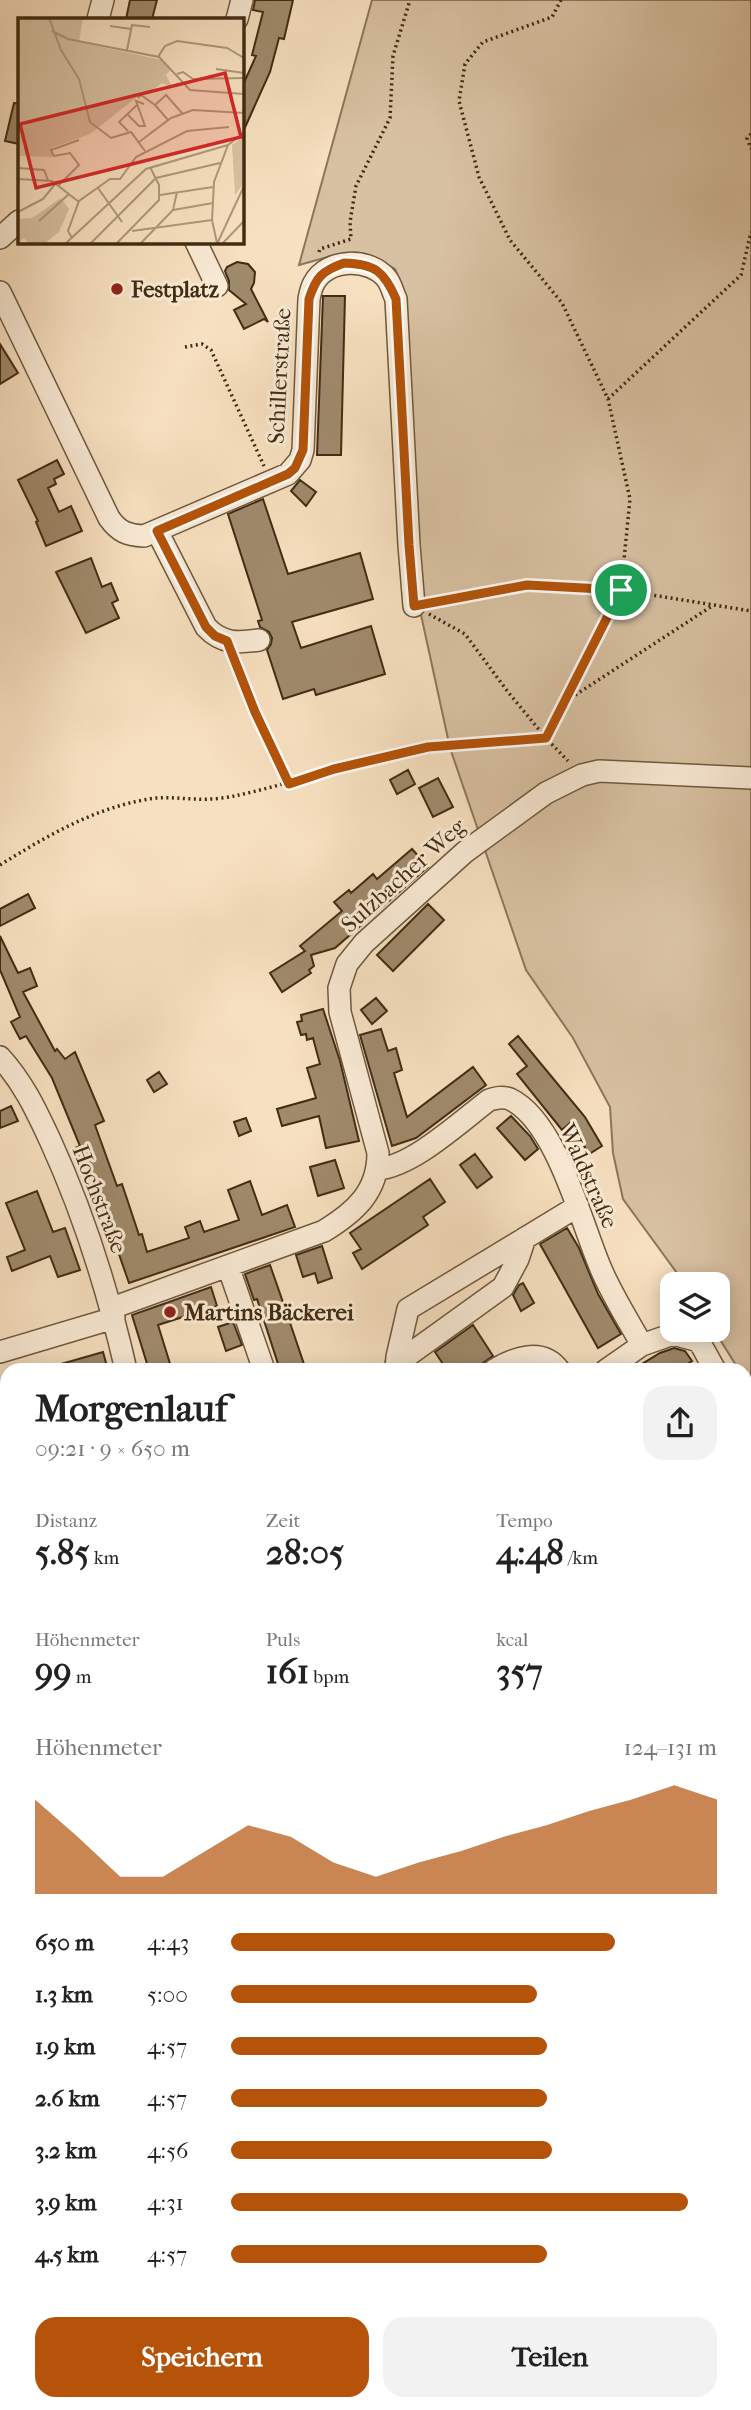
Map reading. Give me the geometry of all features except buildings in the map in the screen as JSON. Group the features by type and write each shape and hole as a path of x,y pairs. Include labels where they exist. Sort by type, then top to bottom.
{"street":[{"path":"98,18 103,0"},
{"path":"237,18 242,0"},
{"path":"1,235 18,222"},
{"path":"196,243 217,286"},
{"name":"Schillerstraße","path":"0,292 109,518 118,531 132,536 144,536 295,468 303,450 309,299 314,282 328,269 344,263 362,264 378,270 388,280 396,299 414,606"},
{"path":"157,531 206,627 215,636 227,641 259,640"},
{"name":"Sulzbacher Weg","path":"378,1169 378,1153 340,1012 339,988 347,964 364,943 465,852 546,793 582,775 599,771 751,778"},
{"name":"Hochstraße","path":"0,1057 27,1091 73,1189 113,1313 124,1363"},
{"name":"Waldstraße","path":"378,1169 391,1168 410,1159 489,1100 508,1098 539,1127 553,1149 601,1269 642,1345"},
{"path":"0,1352 113,1313 228,1266 324,1231 345,1218 359,1204 372,1186 378,1169"},
{"path":"397,1363 408,1309 578,1206"},
{"path":"401,1363 503,1287 518,1259 524,1238"},
{"path":"228,1266 262,1363"},
{"path":"616,1363 642,1345 673,1334 699,1341 711,1363"},
{"path":"508,1363 523,1356 537,1356 554,1363"}],"path":[{"path":"314,282 320,249 351,239 350,222 356,186 390,118 393,56 410,0"},
{"path":"546,738 621,590 630,499 608,399 562,303 510,240 479,177 459,101 465,64 483,42 552,17 561,0"},
{"path":"751,134 747,138 751,149"},
{"path":"608,399 741,275 751,232"},
{"path":"185,346 202,344 211,350 271,481"},
{"path":"414,606 527,585 621,590 751,611"},
{"path":"564,702 713,605"},
{"path":"414,606 465,634 546,738 582,775"},
{"path":"227,641 255,712 289,784"},
{"path":"0,865 30,846 94,813 150,798 197,800 232,796 289,784 334,769 428,747 546,738"}],"shaded area":[{"path":"372,0 751,0 751,1363 735,1363 722,1342 730,1342 730,1272 676,1272 623,1199 613,1153 610,1107 573,1038 526,970 450,748 418,601 403,287 395,269 372,256 335,255 299,265"}],"place":[{"name":"Festplatz","path":"117,289"},
{"name":"Martins Bäckerei","path":"170,1312"}],"route":[{"path":"344,263 362,264 378,270 388,280 396,299 414,606 527,585 621,590 546,738 428,747 334,769 289,784 255,712 227,641 215,636 206,627 157,531 288,474 295,468 303,450 309,299 314,282 328,269 344,263"}]}
